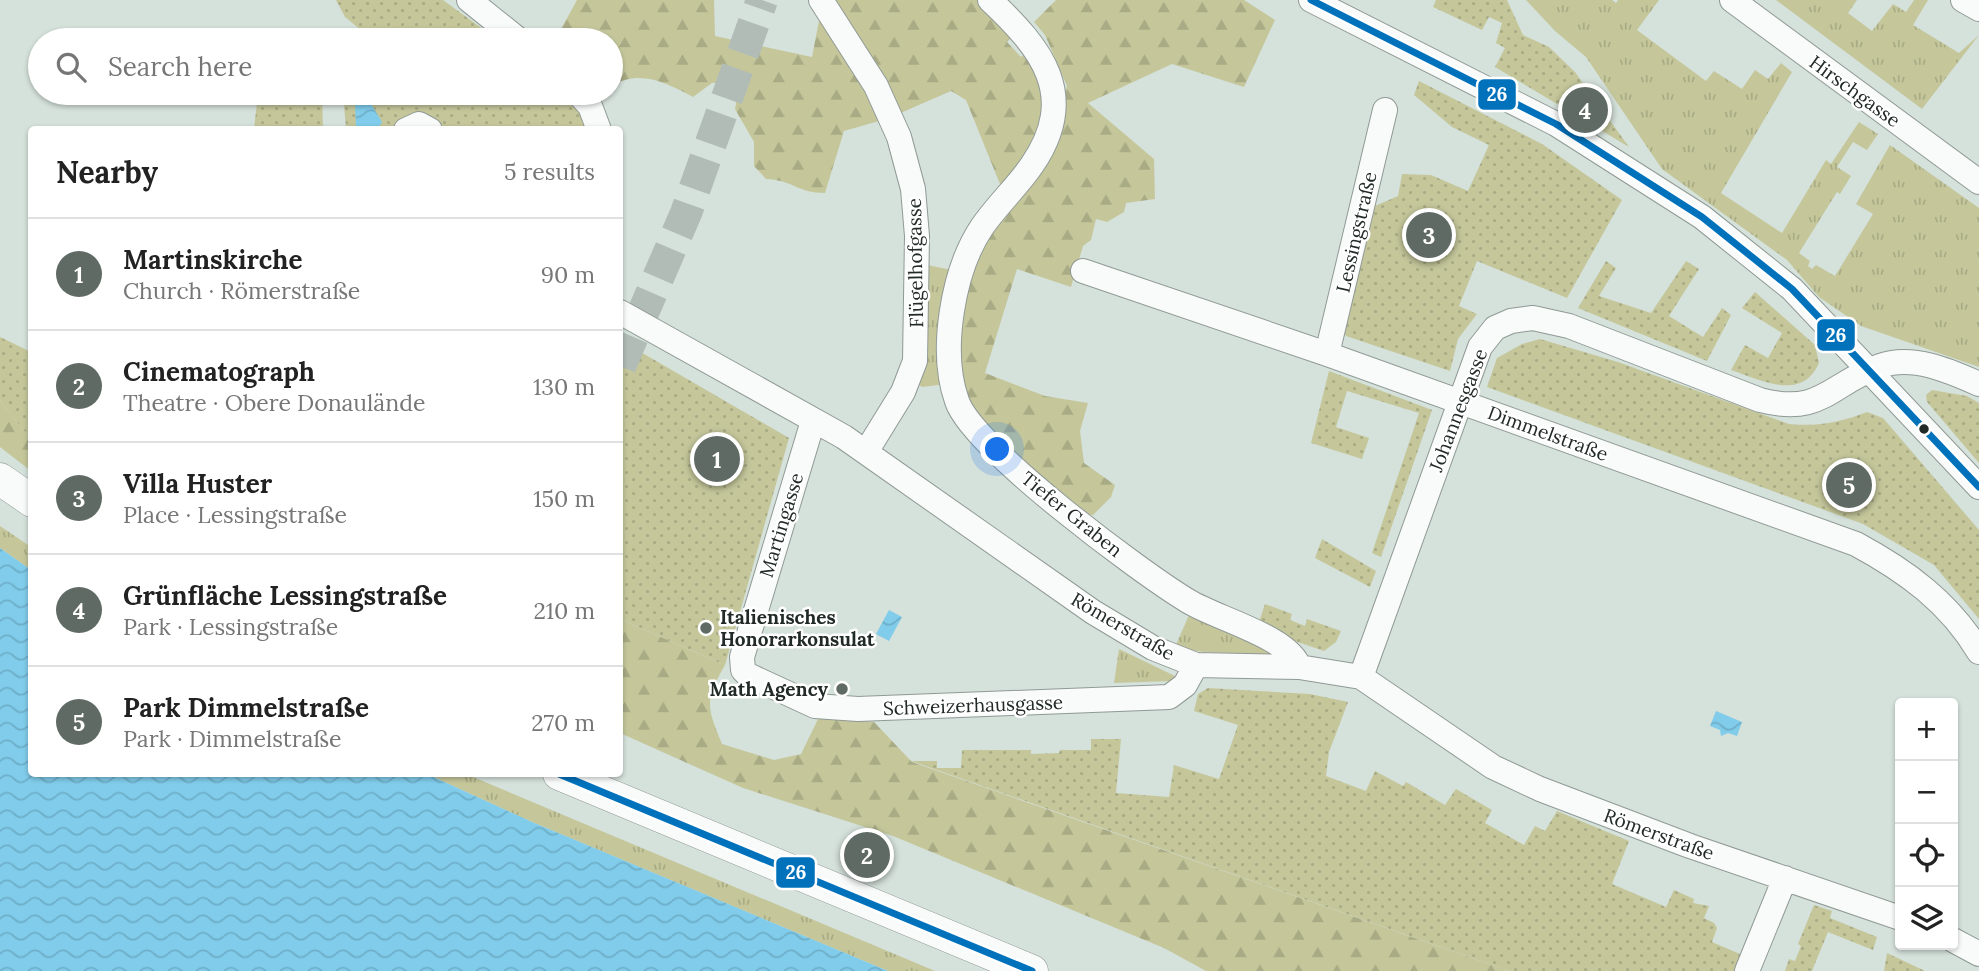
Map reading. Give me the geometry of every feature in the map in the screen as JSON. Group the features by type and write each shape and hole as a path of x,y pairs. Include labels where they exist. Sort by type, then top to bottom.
{"main road":[{"path":"0,479 28,498"},
{"path":"566,777 1032,971"}],"street":[{"path":"469,0 504,28"},
{"name":"Flügelhofgasse","path":"821,0 876,86 899,137 913,189 917,249 915,361 903,392 866,452"},
{"name":"Tiefer Graben","path":"990,0 1034,44 1049,76 1053,109 1042,145 1033,163 996,206 968,255 950,328 949,361 956,400 968,421 996,451 1148,575 1191,604 1275,642 1296,659 1299,667"},
{"path":"1311,0 1556,124 1667,193 1771,270 1872,370 1979,487"},
{"name":"Hirschgasse","path":"1732,0 1979,182"},
{"path":"1963,0 1979,9"},
{"path":"589,105 598,126"},
{"name":"Lessingstraße","path":"1328,354 1385,110"},
{"name":"Dimmelstraße","path":"1083,271 1328,354 1856,544 1916,579 1941,603 1979,652"},
{"name":"Römerstraße","path":"623,314 866,452 1093,612 1153,648 1196,665 1299,667 1361,677 1493,767 1690,846 1895,916"},
{"name":"Johannesgasse","path":"1361,677 1480,347 1495,328 1511,321 1533,317 1569,326 1760,400 1783,406 1827,397 1872,370"},
{"path":"1872,370 1890,364 1916,364 1951,372 1979,384"},
{"name":"Martingasse","path":"743,670 742,657 749,631 813,421"},
{"name":"Schweizerhausgasse","path":"743,670 816,706 858,709 1168,697 1185,685 1196,665"},
{"path":"1747,971 1785,878"},
{"path":"1958,943 1979,954"}],"green space":[{"path":"336,0 443,0 482,28 358,28 345,17"},
{"path":"577,0 714,0 715,36 812,57 821,10 886,119 844,131 825,193 808,191 766,179 754,166 754,142 735,109 740,82 712,83 693,97 662,82 642,78 623,81 623,28 562,28"},
{"path":"830,0 979,0 1014,33 1007,42 1021,57 1030,50 1043,77 1043,125 1002,189 966,100 951,91 896,115"},
{"path":"1056,0 1244,0 1275,20 1244,87 1172,64 1088,103 1154,159 1155,199 1126,203 1124,212 1107,222 1096,219 1091,240 1083,246 1071,287 1017,269 985,373 1045,396 1088,403 1080,431 1084,463 1115,485 1111,497 1093,515 1086,514 988,431 961,388 957,338 970,281 987,239 1048,149 1067,86 1045,35 1034,22"},
{"path":"1436,0 1507,0 1523,35 1549,47 1575,72 1629,147 1495,67 1505,48 1496,43 1502,23 1489,17 1482,30 1433,7"},
{"path":"1526,0 1612,0 1616,3 1618,0 1659,0 1637,30 1706,81 1714,71 1742,89 1755,70 1768,79 1781,63 1792,72 1721,193 1782,233 1826,160 1831,164 1859,122 1878,134 1867,150 1853,142 1837,167 1851,176 1840,194 1837,192 1799,253 1810,261 1808,266 1812,269 1816,265 1835,276 1873,214 1856,204 1890,145 1979,208 1979,367 1861,326 1819,297 1787,260 1662,169 1586,57 1555,31"},
{"path":"1776,0 1857,0 1848,13 1872,31 1893,4 1906,12 1914,0 1928,0 1913,25 1959,53 1979,35 1922,109"},
{"path":"1419,81 1542,144 1622,200 1567,298 1477,261 1459,306 1477,314 1458,339 1450,371 1346,336 1339,326 1368,209 1398,196 1402,174 1431,175 1468,191 1489,145 1452,127 1414,95"},
{"path":"257,105 322,105 323,126 254,126"},
{"path":"344,105 577,105 588,126 346,126"},
{"path":"1606,261 1616,268 1599,296 1651,313 1686,261 1699,269 1669,316 1703,337 1722,308 1731,315 1707,361 1578,308"},
{"path":"922,264 957,271 946,384 922,387 913,380"},
{"path":"1755,292 1815,345 1819,363 1812,375 1802,382 1780,385 1731,370 1745,345 1768,358 1782,333 1742,308"},
{"path":"0,337 28,351 28,435 0,401"},
{"path":"1540,339 1618,362 1789,424 1829,423 1867,412 1883,418 1979,530 1979,619 1934,565 1863,524 1487,387 1497,358 1522,344"},
{"path":"623,342 789,438 725,665 623,620"},
{"path":"1329,371 1432,410 1381,557 1372,553 1419,413 1347,391 1336,427 1369,438 1362,459 1311,443"},
{"path":"1932,390 1967,396 1979,403 1979,463 1927,402 1926,395"},
{"path":"0,401 28,435 28,469 0,447"},
{"path":"0,526 28,545 28,568 0,548"},
{"path":"1322,539 1376,571 1370,587 1315,558"},
{"path":"1265,604 1292,614 1290,620 1305,626 1307,619 1341,631 1336,642 1324,651 1257,628"},
{"path":"1189,615 1277,652 1277,655 1203,652 1175,647"},
{"path":"623,620 725,665 710,704 722,744 774,760 801,754 819,717 874,722 912,762 1509,971 1206,971 1164,948 893,836 743,788 623,734"},
{"path":"1119,649 1177,677 1172,681 1114,683"},
{"path":"1208,688 1310,694 1348,702 1329,752 1326,776 1366,791 1375,771 1403,786 1406,782 1445,805 1456,789 1492,810 1485,823 1524,845 1535,826 1545,831 1557,811 1629,841 1612,884 1666,907 1674,890 1694,899 1693,903 1709,906 1704,918 1714,923 1717,928 1712,942 1747,957 1740,971 1509,971 911,761 937,761 937,768 961,768 962,750 1031,750 1031,754 1059,753 1060,750 1091,750 1091,739 1121,739 1116,793 1169,797 1174,765 1219,779 1238,725 1194,711 1198,694"},
{"path":"434,777 473,777 935,971 888,971 532,822"},
{"path":"1814,905 1832,911 1830,918 1877,937 1873,950 1828,932 1812,971 1785,971 1789,959 1795,961 1801,946 1798,944"},
{"path":"1887,953 1925,971 1884,971"}],"water":[{"path":"355,105 372,105 382,122 380,126 356,126"},
{"path":"0,548 28,568 28,777 434,777 532,822 888,971 0,971"},
{"path":"889,610 902,617 889,641 876,634"},
{"path":"1716,711 1742,722 1737,736 1728,733 1721,736 1720,730 1710,726"}],"tunnel":[{"path":"623,359 686,213 762,0"}],"transit line":[{"name":"26","path":"1311,0 1556,124 1702,217 1792,289 1979,487"},
{"name":"26","path":"566,777 1032,971"}],"place":[{"name":"Grünfläche Lessingstraße","path":"1585,110"},
{"name":"Villa Huster","path":"1429,235"},
{"name":"Martinskirche","path":"717,459"},
{"name":"Park Dimmelstraße","path":"1849,485"},
{"name":"Italienisches Honorarkonsulat","path":"706,628"},
{"name":"Math Agency","path":"842,689"},
{"name":"Cinematograph","path":"867,855"}]}
